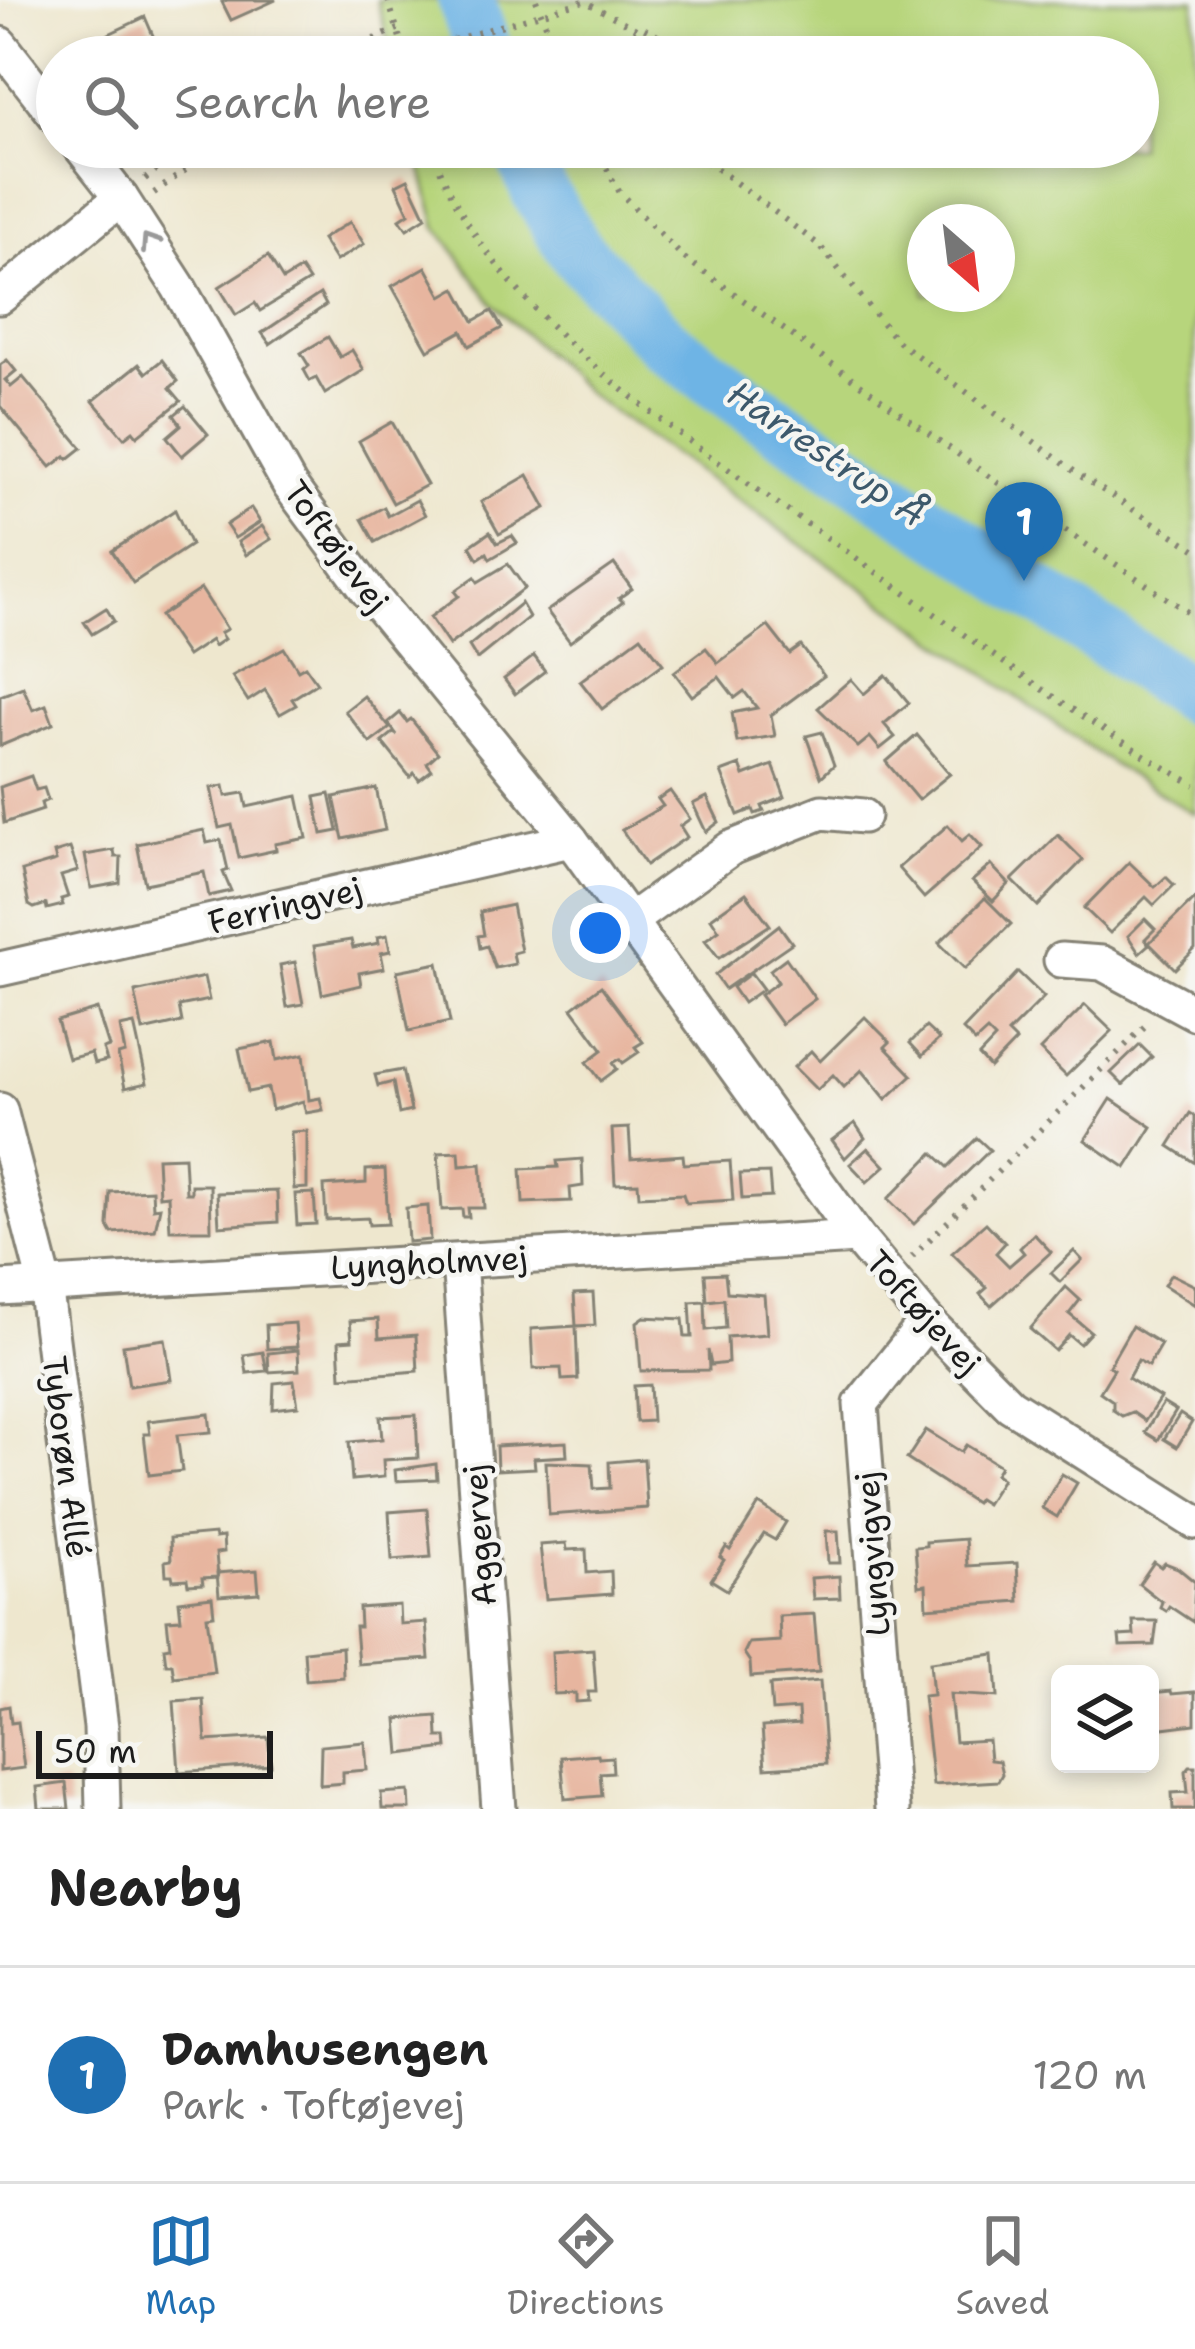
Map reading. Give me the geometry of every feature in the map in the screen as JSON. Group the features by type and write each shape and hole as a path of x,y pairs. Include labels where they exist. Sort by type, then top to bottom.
{"street":[{"path":"0,44 36,90"},
{"name":"Toftøjevej","path":"97,168 178,286 290,486 367,590 571,840 874,1258 927,1321 1010,1406 1195,1522"},
{"path":"0,297 121,198"},
{"path":"631,920 731,848 821,812 863,816"},
{"name":"Ferringvej","path":"0,969 571,840"},
{"path":"1061,960 1102,963 1183,1006"},
{"name":"Tyborøn Allé","path":"0,1110 45,1284 101,1727 103,1809"},
{"name":"Lyngholmvej","path":"0,1288 459,1261 874,1258"},
{"name":"Aggervej","path":"459,1261 499,1809"},
{"name":"Lyngvigvej","path":"892,1809 861,1404 927,1321"}],"path":[{"path":"388,0 400,36"},
{"path":"536,0 549,36"},
{"path":"465,36 584,1 638,30"},
{"path":"379,36 398,28"},
{"path":"629,36 643,28 658,36"},
{"path":"121,198 159,168"},
{"path":"121,198 160,192 190,168"},
{"path":"441,168 456,202 503,273 575,346 649,410 1048,694 1195,785"},
{"path":"606,168 620,193 683,257 1195,617"},
{"path":"716,168 819,245 897,341 1082,477 1195,549"},
{"path":"874,1258 1183,1006"}],"green space":[{"path":"377,0 1195,0 1195,814 1112,764 592,397 494,305 437,227 422,168 1159,168 1159,36 386,36"}],"building":[{"path":"276,0 231,20 222,2"},
{"path":"145,17 153,36 110,36"},
{"path":"408,179 426,217 407,229 400,219 409,213 396,185"},
{"path":"350,222 364,244 336,261 322,239"},
{"path":"268,256 283,280 301,269 309,281 260,311 255,303 236,315 219,287"},
{"path":"426,267 442,296 456,288 474,321 492,311 502,328 469,346 462,331 428,350 392,286"},
{"path":"320,294 326,305 270,344 262,333"},
{"path":"328,337 340,357 352,350 364,370 325,394 316,378 310,381 304,370 309,366 301,353"},
{"path":"7,360 16,371 5,380 11,387 23,377 82,448 68,459 51,467 0,406 0,365"},
{"path":"162,360 178,381 170,388 181,401 137,436 133,431 124,438 93,401 139,364 146,373"},
{"path":"185,406 208,434 182,456 167,437 181,425 174,415"},
{"path":"392,422 427,485 393,503 359,441"},
{"path":"528,475 546,508 499,534 481,502"},
{"path":"417,500 425,515 375,542 362,519 384,507 388,516"},
{"path":"251,508 260,522 235,538 226,525"},
{"path":"175,510 191,545 133,583 112,551"},
{"path":"262,526 271,539 246,555 238,542"},
{"path":"490,532 497,543 512,536 517,543 490,559 487,553 478,559 470,546"},
{"path":"508,564 525,588 449,645 430,617 475,577 478,582"},
{"path":"614,564 632,589 619,598 623,602 570,642 547,611"},
{"path":"201,589 227,629 220,633 224,639 214,646 211,640 187,656 160,616"},
{"path":"521,603 529,617 477,659 469,646"},
{"path":"106,608 114,621 92,634 84,622"},
{"path":"768,626 790,654 801,646 824,676 771,715 775,736 737,742 732,713 757,708 744,691 735,698 719,677 692,696 674,672 706,648 718,663"},
{"path":"641,636 663,664 602,709 580,681"},
{"path":"284,648 298,670 305,666 317,683 292,699 296,705 280,714 265,690 248,701 232,676"},
{"path":"534,656 545,671 515,694 504,679"},
{"path":"886,675 909,703 884,724 895,737 880,749 870,737 858,747 818,708 851,679 864,694"},
{"path":"23,687 33,710 46,705 53,724 0,746 0,696"},
{"path":"364,696 390,728 370,743 345,711"},
{"path":"400,713 407,722 411,719 438,753 427,763 432,770 419,780 414,773 410,777 382,742 397,735 388,723"},
{"path":"822,732 834,765 821,777 806,736"},
{"path":"917,735 950,774 918,800 886,762"},
{"path":"740,765 744,776 773,765 785,797 762,806 764,811 755,814 753,809 738,815 721,772"},
{"path":"31,776 36,790 44,788 48,800 41,803 43,810 4,823 0,787"},
{"path":"224,786 226,796 244,793 247,807 298,796 307,838 239,858 232,825 219,828 211,788"},
{"path":"376,788 385,830 343,839 334,797"},
{"path":"670,791 690,819 680,826 687,837 646,865 622,830 663,806 658,799"},
{"path":"330,794 338,831 322,834 315,797"},
{"path":"707,797 719,822 706,832 693,804"},
{"path":"948,825 962,841 970,834 982,847 924,898 898,868"},
{"path":"204,830 207,843 221,840 228,870 223,872 231,891 209,896 204,872 145,884 137,844"},
{"path":"1058,835 1083,860 1038,906 1012,880"},
{"path":"70,848 78,871 61,876 68,897 61,899 63,905 47,909 46,904 29,905 22,871 56,861 54,853"},
{"path":"114,850 115,857 121,857 120,883 91,888 85,855"},
{"path":"1129,862 1155,887 1166,877 1174,885 1154,905 1146,897 1110,933 1084,908"},
{"path":"991,865 1009,884 993,901 972,881"},
{"path":"746,893 770,925 719,958 705,940 719,930 711,918"},
{"path":"985,898 1011,924 965,969 939,943"},
{"path":"1195,898 1195,949 1175,969 1149,943"},
{"path":"512,905 521,951 513,953 515,964 495,968 487,946 480,948 478,936 484,935 480,912"},
{"path":"1145,919 1155,929 1139,953 1128,936"},
{"path":"779,925 792,943 725,989 715,975"},
{"path":"387,935 390,951 381,953 384,968 359,973 361,985 322,994 314,946 351,940 353,948 379,943 378,937"},
{"path":"786,958 815,999 781,1024 760,995 778,982 770,970"},
{"path":"295,962 303,1004 287,1007 280,965"},
{"path":"438,963 450,1022 409,1031 397,971"},
{"path":"1018,972 1044,997 1008,1033 1016,1041 990,1068 979,1056 995,1039 987,1031 975,1042 963,1030"},
{"path":"751,973 763,989 743,1003 732,987"},
{"path":"204,977 209,1000 179,1006 182,1022 143,1031 135,992"},
{"path":"601,986 643,1042 635,1047 639,1052 623,1063 620,1059 613,1063 617,1069 601,1081 587,1062 603,1050 572,1008"},
{"path":"1085,1005 1112,1031 1066,1076 1040,1050"},
{"path":"97,1009 109,1047 103,1049 107,1061 94,1064 91,1053 68,1059 57,1021"},
{"path":"865,1017 890,1042 885,1047 912,1075 886,1099 862,1070 844,1087 833,1075 817,1090 794,1067 811,1051 820,1061"},
{"path":"134,1024 147,1083 125,1088 118,1055 125,1053 120,1027"},
{"path":"926,1027 939,1039 922,1056 910,1043"},
{"path":"274,1042 277,1060 304,1054 309,1100 320,1098 323,1110 306,1113 303,1101 272,1110 268,1088 248,1092 239,1049"},
{"path":"1140,1045 1152,1057 1123,1085 1111,1073"},
{"path":"402,1070 411,1111 399,1114 393,1082 378,1086 375,1075"},
{"path":"1111,1099 1152,1127 1126,1168 1085,1140"},
{"path":"1190,1113 1195,1116 1195,1163 1169,1146"},
{"path":"855,1123 865,1138 845,1158 832,1140"},
{"path":"629,1128 631,1159 683,1155 684,1164 730,1161 733,1200 686,1203 683,1194 639,1196 638,1183 615,1184 612,1129"},
{"path":"307,1131 307,1188 294,1189 291,1132"},
{"path":"977,1138 990,1150 914,1224 888,1199 933,1153 948,1167"},
{"path":"868,1148 885,1166 867,1182 850,1164"},
{"path":"459,1152 460,1166 481,1164 484,1208 468,1208 469,1217 463,1217 462,1209 442,1210 438,1153"},
{"path":"184,1157 186,1193 191,1193 191,1185 210,1185 211,1230 170,1230 168,1195 159,1196 157,1158"},
{"path":"582,1159 583,1186 570,1188 571,1201 523,1203 521,1169 558,1167 557,1161"},
{"path":"385,1169 388,1224 369,1225 368,1218 326,1220 324,1186 366,1183 366,1170"},
{"path":"769,1173 771,1197 742,1199 740,1174"},
{"path":"152,1190 153,1208 160,1207 155,1230 112,1233 108,1226 110,1192"},
{"path":"277,1191 278,1222 219,1226 217,1193"},
{"path":"314,1193 316,1224 297,1225 295,1194"},
{"path":"428,1206 430,1240 408,1242 406,1208"},
{"path":"986,1223 1005,1243 996,1253 1009,1266 1024,1253 1020,1248 1034,1234 1051,1252 991,1306 980,1294 987,1288 952,1253"},
{"path":"1074,1251 1082,1260 1060,1282 1051,1273"},
{"path":"725,1273 727,1292 764,1295 767,1334 727,1337 728,1363 711,1365 708,1350 709,1370 641,1371 637,1322 644,1317 683,1319 685,1337 692,1337 690,1302 705,1301 706,1330 726,1328 724,1299 707,1301 705,1274"},
{"path":"1171,1274 1195,1286 1195,1305 1164,1285"},
{"path":"1066,1287 1080,1300 1069,1314 1091,1332 1080,1344 1069,1335 1055,1351 1030,1329"},
{"path":"593,1293 595,1325 576,1326 574,1294"},
{"path":"378,1319 379,1338 416,1335 418,1371 341,1377 339,1341 352,1340 350,1321"},
{"path":"295,1323 297,1347 267,1349 266,1325"},
{"path":"576,1326 578,1379 562,1380 561,1368 533,1369 531,1329"},
{"path":"1132,1326 1161,1344 1148,1366 1138,1360 1128,1378 1160,1398 1145,1421 1132,1412 1122,1416 1100,1392"},
{"path":"165,1339 171,1380 129,1386 123,1345"},
{"path":"298,1350 299,1370 269,1372 268,1353"},
{"path":"263,1352 267,1371 247,1373 244,1355"},
{"path":"294,1381 298,1406 273,1409 274,1383"},
{"path":"650,1385 652,1421 636,1422 634,1386"},
{"path":"1163,1403 1176,1411 1158,1440 1145,1432"},
{"path":"209,1414 211,1432 177,1435 182,1471 149,1475 144,1434 150,1434 148,1421"},
{"path":"1180,1414 1192,1422 1177,1447 1164,1439"},
{"path":"416,1415 418,1458 383,1460 384,1477 352,1480 349,1442 382,1439 380,1417"},
{"path":"926,1430 961,1452 966,1445 1000,1466 995,1474 1002,1479 986,1504 978,1499 975,1503 907,1459"},
{"path":"566,1442 567,1456 534,1458 535,1468 497,1470 496,1446"},
{"path":"644,1459 647,1508 549,1515 546,1462 592,1464 594,1489 610,1488 609,1462"},
{"path":"436,1464 437,1479 396,1481 395,1470"},
{"path":"1062,1474 1077,1483 1057,1517 1042,1508"},
{"path":"759,1504 786,1522 775,1540 764,1534 727,1590 711,1580 726,1547 730,1550"},
{"path":"427,1509 431,1557 392,1560 389,1512"},
{"path":"826,1531 838,1531 840,1563 828,1563"},
{"path":"223,1537 224,1552 216,1553 218,1577 188,1585 187,1579 173,1580 166,1575 170,1538"},
{"path":"965,1539 967,1566 1017,1563 1019,1601 927,1608 926,1585 918,1586 915,1547"},
{"path":"566,1543 567,1550 586,1549 587,1573 611,1571 612,1594 546,1599 540,1545"},
{"path":"1154,1562 1178,1568 1195,1582 1193,1622 1169,1606 1166,1611 1160,1607 1162,1602 1139,1584"},
{"path":"257,1570 259,1593 219,1596 217,1573"},
{"path":"839,1576 840,1598 813,1599 811,1578"},
{"path":"212,1597 214,1615 207,1616 214,1672 174,1677 164,1648 170,1647 167,1620 181,1619 179,1601"},
{"path":"399,1605 400,1624 426,1622 429,1659 358,1664 355,1627 360,1627 359,1608"},
{"path":"814,1614 819,1672 751,1677 744,1653 749,1643 780,1641 779,1616"},
{"path":"1133,1621 1157,1621 1154,1645 1120,1646 1119,1636 1134,1635"},
{"path":"342,1647 343,1677 306,1680 304,1651"},
{"path":"593,1649 596,1692 588,1692 589,1701 576,1702 576,1693 554,1694 552,1652"},
{"path":"995,1654 998,1697 950,1694 955,1742 988,1740 990,1760 999,1761 1002,1774 998,1781 933,1785 923,1696 933,1695 930,1662"},
{"path":"820,1681 826,1764 765,1768 762,1727 799,1724 798,1709 772,1711 770,1685"},
{"path":"1159,1692 1195,1692 1195,1724 1159,1728"},
{"path":"203,1699 206,1741 268,1737 271,1765 179,1772 174,1701"},
{"path":"9,1706 11,1723 18,1722 24,1768 0,1771 0,1708"},
{"path":"437,1716 438,1737 446,1737 447,1748 400,1754 397,1719"},
{"path":"365,1742 367,1770 343,1772 343,1783 320,1785 321,1746"},
{"path":"598,1754 599,1758 612,1757 613,1772 600,1773 602,1796 565,1799 561,1757"},
{"path":"1195,1766 1195,1809 1173,1809 1172,1793 1188,1792 1186,1771"},
{"path":"66,1783 69,1809 39,1809 37,1787"},
{"path":"409,1791 410,1809 382,1809 381,1793"}],"waterway":[{"name":"Harrestrup Å","path":"466,0 479,36"},
{"name":"Harrestrup Å","path":"529,168 577,253 666,345 779,425 1195,698"}],"place":[{"name":"Damhusengen","path":"1024,581"}]}
